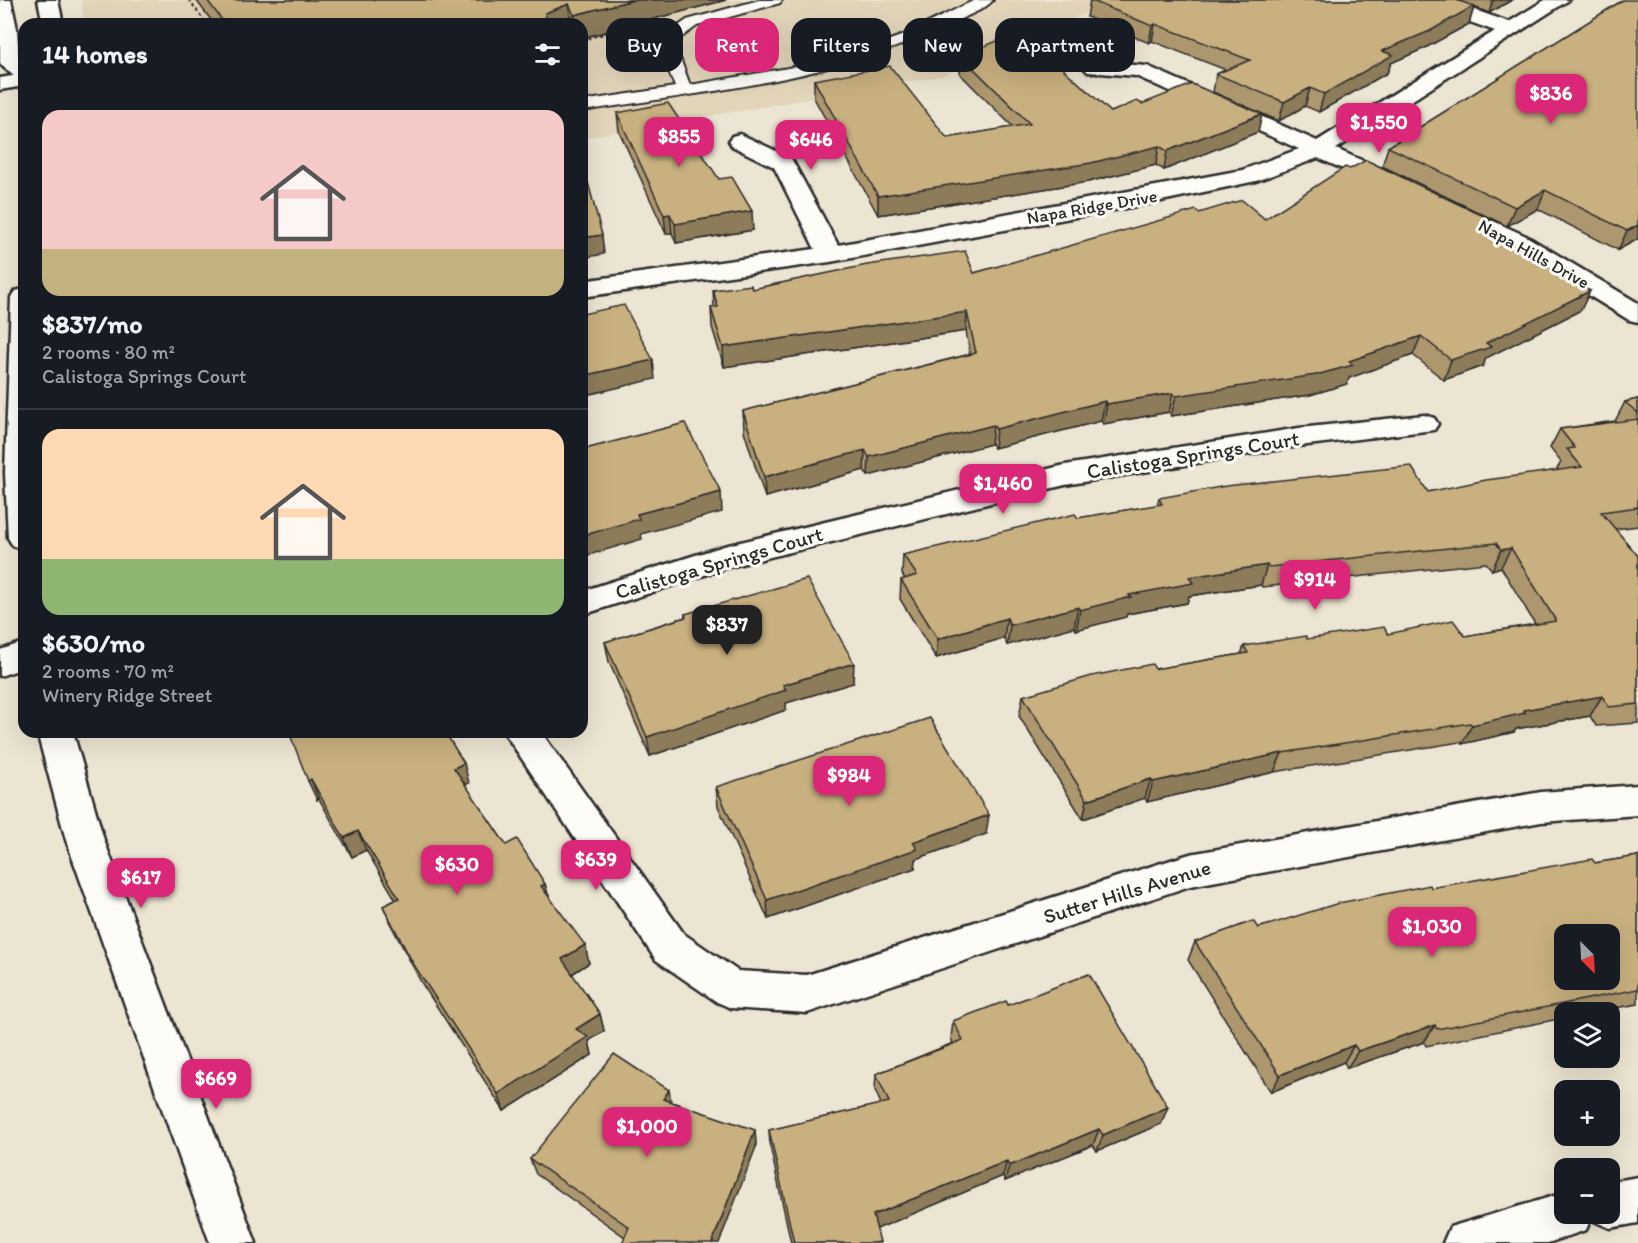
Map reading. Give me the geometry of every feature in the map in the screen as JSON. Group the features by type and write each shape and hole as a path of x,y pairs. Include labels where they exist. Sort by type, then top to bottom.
{"street":[{"path":"1,0 7,29 9,62 18,69"},
{"path":"48,0 51,18"},
{"path":"1427,0 1511,30"},
{"name":"Napa Ridge Drive","path":"588,288 830,254 1248,176 1318,150 1559,0"},
{"name":"Napa Hills Drive","path":"1135,70 1140,70 1424,197 1627,294 1638,314"},
{"path":"0,84 18,81"},
{"path":"740,141 783,162 830,254"},
{"name":"Calistoga Springs Court","path":"588,601 724,557 1065,475 1299,437 1424,424"},
{"path":"0,663 18,657"},
{"path":"57,738 89,851 233,1243"},
{"name":"Sutter Hills Avenue","path":"526,738 670,947 730,989 807,993 1190,870 1541,807 1638,800"},
{"path":"1620,1203 1638,1200"},
{"path":"1466,1243 1554,1218"}],"lane":[{"path":"684,90 670,53 672,37 692,23 775,0"},
{"path":"588,105 684,90 857,56 921,33 986,0"}],"path":[{"path":"189,0 202,18"}],"shaded area":[{"path":"81,0 1115,0 1074,18 995,18 995,53 983,58 983,18 903,18 903,72 951,72 942,76 588,137 588,18 84,18"}],"building":[{"path":"207,0 633,0 574,15 569,4 545,13 546,18 220,18"},
{"path":"1090,0 1456,0 1474,6 1430,31 1382,51 1393,55 1324,94 1310,88 1284,102 1216,74 1250,60 1155,24 1152,26"},
{"path":"1623,0 1638,0 1638,225 1627,231 1545,190 1515,207 1388,147"},
{"path":"995,42 995,72 1067,72 1111,112 1137,101 1142,104 1192,84 1262,114 1167,151 1159,146 1091,163 878,196 814,80 857,72 891,72 891,67 947,138 1030,124 977,72 983,72 983,47"},
{"path":"668,103 719,179 732,177 752,211 675,224 670,214 664,215 617,113"},
{"path":"1366,160 1492,220 1481,226 1590,291 1486,343 1491,347 1451,360 1421,336 1349,361 1353,365 1316,375 1176,396 1173,393 1107,404 1105,401 996,429 993,425 869,457 865,450 764,477 743,411 976,353 967,312 723,347 711,308 718,307 713,290 751,285 752,289 867,265 965,251 974,273 1196,210 1199,213 1242,200 1265,219 1345,167 1350,169"},
{"path":"588,182 602,235 588,237"},
{"path":"624,305 653,360 588,375 588,313"},
{"path":"1638,399 1638,413 1625,402"},
{"path":"1638,419 1638,507 1601,512 1638,556 1638,704 1609,707 1602,696 1523,710 1525,713 1472,725 1470,723 1282,753 1153,782 1151,779 1087,800 1023,696 1092,676 1152,664 1155,669 1248,653 1244,646 1306,636 1307,639 1384,627 1388,634 1453,620 1465,636 1556,621 1511,548 1501,550 1496,543 1269,567 1267,565 1189,577 1193,583 1129,595 1131,597 1080,610 1078,607 1010,625 1007,618 938,639 901,580 917,575 903,555 1075,514 1078,518 1162,504 1159,498 1226,486 1411,466 1428,492 1486,480 1582,467 1567,449 1575,448 1560,429"},
{"path":"685,423 721,492 637,514 639,519 588,534 588,448"},
{"path":"807,579 854,663 783,685 786,690 647,737 605,642 686,617 685,614"},
{"path":"930,718 989,815 913,842 917,849 767,900 716,787"},
{"path":"291,738 449,738 464,763 454,768 506,845 517,839 545,884 541,886 585,945 562,959 600,1014 576,1029 588,1037 498,1094 414,965 383,906 399,898 358,831 344,838 311,779 308,781"},
{"path":"1638,856 1638,989 1573,1002 1554,1002 1554,1006 1437,1029 1435,1025 1358,1051 1354,1045 1280,1075 1195,942 1253,921 1258,928 1339,903 1430,885 1431,888 1592,859 1595,863"},
{"path":"1089,974 1168,1107 1103,1135 1099,1129 1009,1166 1007,1161 873,1215 880,1242 794,1243 769,1130 889,1102 876,1074 963,1040 953,1021 1006,1001 1008,1005"},
{"path":"614,1054 669,1090 663,1099 755,1130 712,1243 622,1243 629,1227 530,1159"}]}
